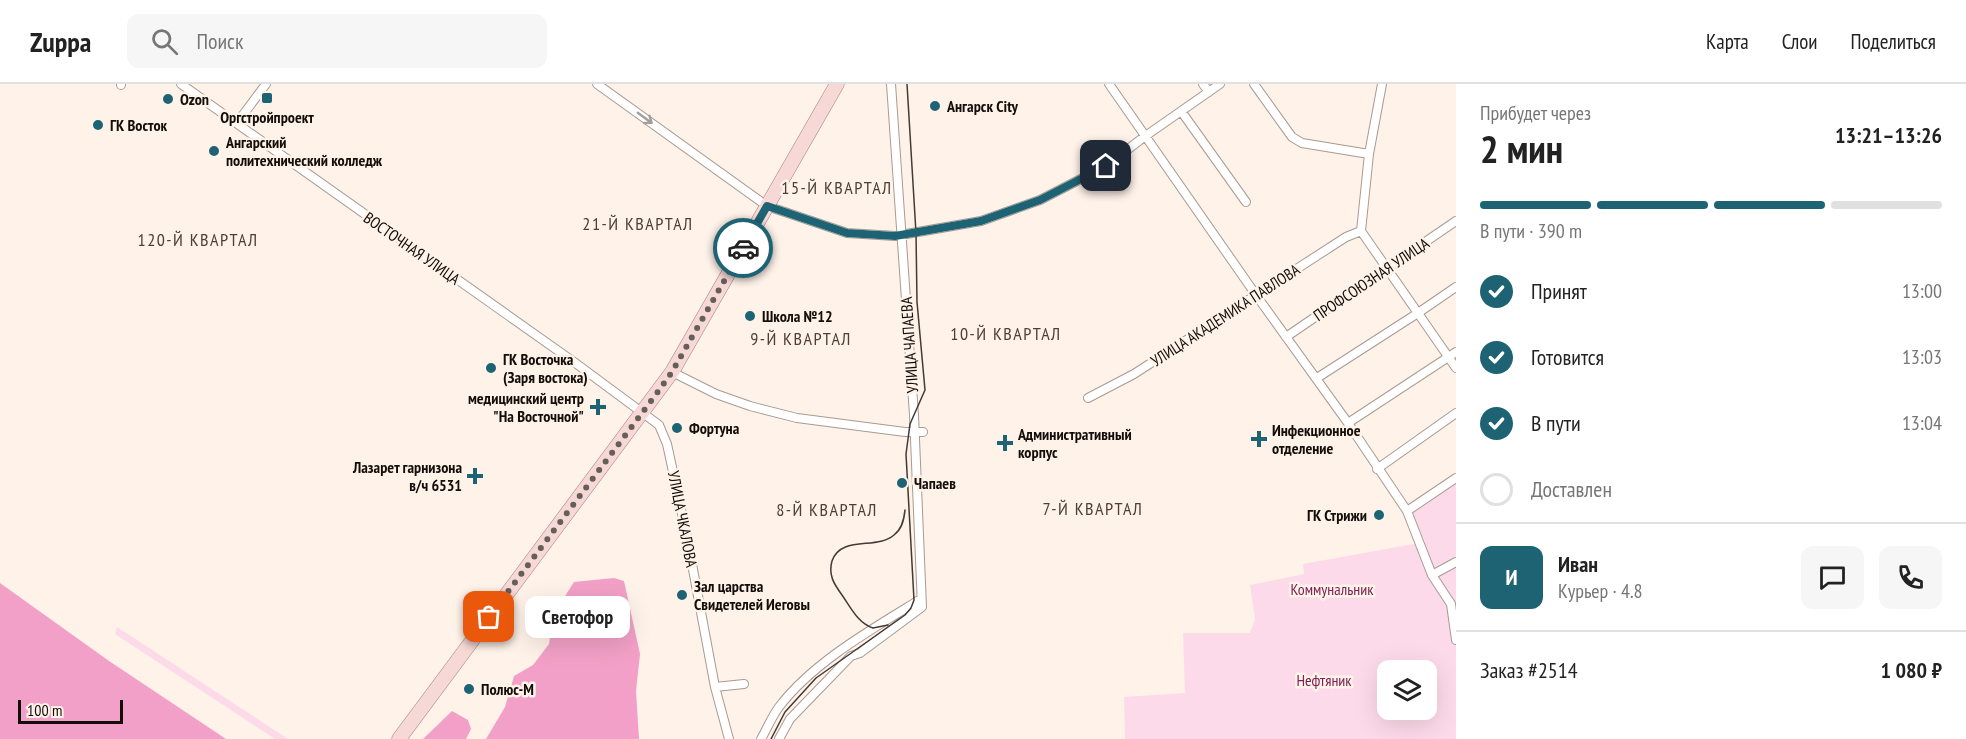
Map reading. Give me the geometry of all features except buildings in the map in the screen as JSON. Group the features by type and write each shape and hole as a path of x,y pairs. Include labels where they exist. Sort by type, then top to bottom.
{"main road":[{"path":"399,739 672,372 837,84"}],"street":[{"name":"ВОСТОЧНАЯ УЛИЦА","path":"181,84 573,362 642,414"},
{"path":"237,123 266,84"},
{"path":"597,84 767,206 847,233 902,235 981,221 1040,200 1106,166 1144,136 1220,84"},
{"name":"УЛИЦА ЧАПАЕВА","path":"891,84 919,432 922,603"},
{"path":"1108,84 1317,378 1407,511 1432,575 1451,604 1456,640"},
{"path":"1203,84 1209,92"},
{"path":"1254,84 1292,137 1302,143 1368,154"},
{"path":"1382,84 1368,154 1361,231 1418,313 1452,354 1456,368"},
{"path":"1181,111 1246,202"},
{"name":"ПРОФСОЮЗНАЯ УЛИЦА","path":"1286,337 1456,221"},
{"name":"УЛИЦА АКАДЕМИКА ПАВЛОВА","path":"1088,398 1134,374 1346,237 1361,231"},
{"path":"1317,378 1456,286"},
{"path":"1348,423 1452,354"},
{"path":"672,372 716,394 750,406 797,418 919,432"},
{"path":"1377,469 1456,413"},
{"name":"УЛИЦА ЧКАЛОВА","path":"642,414 659,425 667,444 715,687 729,739"},
{"path":"1407,511 1456,478"},
{"path":"1432,575 1456,562"},
{"path":"761,739 778,708 802,682 854,640 922,603"},
{"path":"779,739 790,719 851,656 861,653 922,603"},
{"path":"715,687 744,684"}],"green space":[{"name":"Нефтяник","path":"1456,482 1456,739 1125,739 1124,697 1185,693 1183,633 1250,633 1255,619 1250,585 1304,574 1303,564 1425,542 1412,513"},
{"path":"117,627 288,739 275,739 115,634"}],"shaded area":[{"path":"614,578 624,581 640,654 636,691 639,739 486,739 505,707 514,676 533,665 549,644 553,615 574,582"},
{"path":"0,583 109,661 226,739 0,739"},
{"path":"452,711 468,720 471,729 466,739 423,739"}],"tram line":[{"path":"771,739 785,712 816,678 905,615 914,600 906,454 910,424 925,390 917,302 916,233 907,84"},
{"path":"888,625 873,628 859,619 834,583 831,566 837,553 843,548 878,542 894,535 902,524 905,510"}],"way so far":[{"path":"489,617 672,372 743,248"}],"place":[{"name":"Оргстройпроект","path":"267,98"},
{"name":"Ozon","path":"168,99"},
{"name":"Ангарск City","path":"935,106"},
{"name":"ГК Восток","path":"98,125"},
{"name":"Ангарский политехнический колледж","path":"214,151"},
{"name":"Школа №12","path":"750,316"},
{"name":"ГК Восточка (Заря востока)","path":"491,368"},
{"name":"медицинский центр \"На Восточной\"","path":"598,407"},
{"name":"Фортуна","path":"677,428"},
{"name":"Инфекционное отделение","path":"1259,439"},
{"name":"Административный корпус","path":"1005,443"},
{"name":"Лазарет гарнизона в/ч 6531","path":"475,476"},
{"name":"Чапаев","path":"902,483"},
{"name":"ГК Стрижи","path":"1379,515"},
{"name":"Зал царства Свидетелей Иеговы","path":"682,595"},
{"name":"Светофор","path":"489,617"},
{"name":"Полюс-М","path":"469,689"}],"district":[{"name":"15-Й КВАРТАЛ","path":"837,188"},
{"name":"21-Й КВАРТАЛ","path":"638,224"},
{"name":"120-Й КВАРТАЛ","path":"198,240"},
{"name":"10-Й КВАРТАЛ","path":"1006,334"},
{"name":"9-Й КВАРТАЛ","path":"801,339"},
{"name":"7-Й КВАРТАЛ","path":"1093,509"},
{"name":"8-Й КВАРТАЛ","path":"827,510"}],"route":[{"path":"743,248 767,206 847,233 895,236 981,221 1040,200 1106,166"}],"park label":[{"name":"Коммунальник","path":"1332,589"}]}
